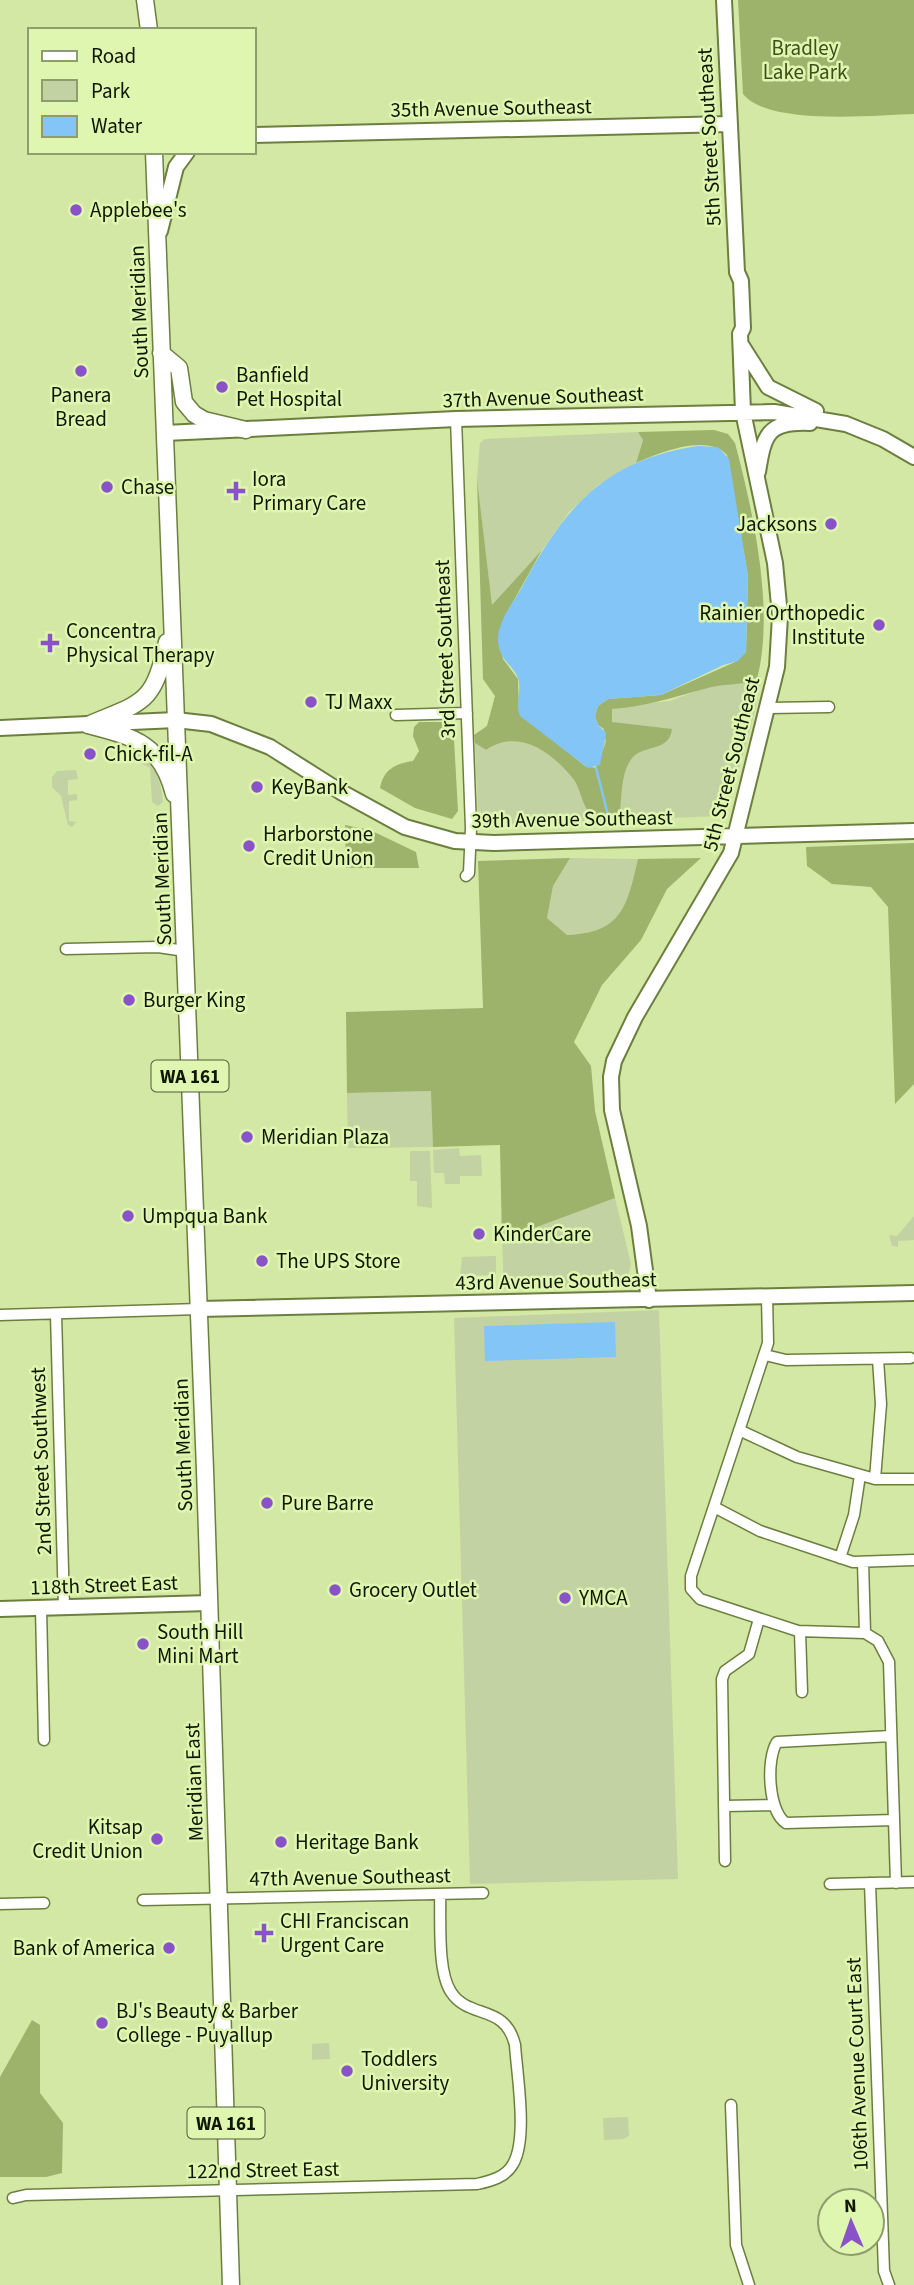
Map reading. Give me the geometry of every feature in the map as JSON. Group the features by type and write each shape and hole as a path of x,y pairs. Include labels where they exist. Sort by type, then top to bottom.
{"main road":[{"path":"145,0 149,28"},
{"name":"South Meridian","path":"154,154 200,1309 209,1603"},
{"path":"161,353 179,368 184,402 194,414 204,420 246,430"},
{"path":"88,724 134,706 152,693 161,671 172,619"},
{"path":"88,724 135,738 153,752 166,771 180,818"},
{"name":"Meridian East","path":"209,1603 228,2190"},
{"name":"WA 161","path":"228,2190 231,2285"}],"street":[{"name":"5th Street Southeast","path":"649,1300 639,1226 614,1120 611,1077 621,1043 722,874 737,836 769,708 777,667 780,616 775,563 743,412 740,338 744,328 741,281 737,272 724,0"},
{"name":"35th Avenue Southeast","path":"256,135 730,124"},
{"path":"158,242 176,167 186,154"},
{"path":"740,338 752,366 770,388 846,424"},
{"name":"37th Avenue Southeast","path":"165,433 456,419 743,412 796,414 846,424 883,439 914,457"},
{"name":"3rd Street Southeast","path":"456,419 471,842 469,873 466,876"},
{"path":"757,478 764,440 777,426 805,422 846,424"},
{"path":"769,708 829,707"},
{"path":"396,715 467,713"},
{"name":"39th Avenue Southeast","path":"0,728 176,720 211,724 247,736 397,824 438,838 471,842 914,831"},
{"path":"66,949 159,947 186,951"},
{"name":"43rd Avenue Southeast","path":"200,1309 914,1293"},
{"path":"768,1296 768,1343 765,1355 691,1576 691,1588 700,1599 800,1632 865,1633 878,1641 889,1662 896,1883"},
{"path":"0,1315 200,1309"},
{"name":"2nd Street Southwest","path":"56,1314 64,1607"},
{"path":"765,1355 786,1360 910,1358"},
{"path":"875,1479 881,1404 878,1359"},
{"path":"740,1430 797,1457 860,1475 875,1479 914,1479"},
{"path":"840,1558 853,1514 860,1475"},
{"path":"714,1507 760,1531 840,1558 863,1562 914,1560"},
{"path":"863,1562 865,1633"},
{"name":"118th Street East","path":"0,1609 209,1603"},
{"path":"41,1608 44,1740"},
{"path":"725,1861 722,1679 725,1671 749,1654 759,1619"},
{"path":"800,1632 802,1692"},
{"path":"891,1736 777,1742 772,1750 772,1805 779,1818 786,1823 894,1820"},
{"path":"724,1806 772,1805"},
{"path":"830,1884 914,1882"},
{"name":"106th Avenue Court East","path":"870,1883 884,2271 889,2285"},
{"name":"47th Avenue Southeast","path":"143,1900 483,1893"},
{"name":"122nd Street East","path":"13,2198 26,2195 477,2184 499,2178 510,2169 520,2140 516,2045 502,2021 464,2004 450,1992 443,1969 440,1894"},
{"path":"0,1904 44,1903"},
{"path":"731,2105 736,2245 749,2285"}],"green space":[{"name":"Bradley Lake Park","path":"738,0 914,0 914,114 850,117 798,115 756,104 743,94"},
{"path":"714,430 728,434 735,443 755,529 764,623 757,679 711,687 648,704 612,709 612,722 672,729 662,745 633,757 624,775 620,811 608,818 598,819 587,810 574,780 546,753 523,742 511,741 486,750 475,743 474,735 487,726 495,696 483,679 477,479 492,605 542,550 505,616 499,635 503,659 518,679 519,713 585,766 596,768 606,742 604,729 598,725 595,716 598,706 608,699 661,695 735,662 746,652 748,576 727,455 718,449 695,445 670,450 636,463 643,440 638,432"},
{"path":"638,432 643,439 636,463 598,485 569,512 542,550 492,606 477,479 480,443 485,439"},
{"path":"761,676 745,747 732,790 720,816 484,825 478,819 475,743 486,750 511,741 523,742 546,753 574,780 587,810 608,707 670,701 704,688"},
{"path":"419,722 453,722 458,811 452,819 415,808 380,788 387,772 413,761 419,751 413,736 414,727"},
{"path":"129,746 154,769 163,802 158,806 152,802 150,768 134,760"},
{"path":"76,770 78,779 68,780 68,795 77,794 77,800 69,801 69,821 76,822 72,827 68,825 61,796 52,787 52,777 57,771"},
{"path":"345,825 370,830 416,852 419,868 346,868"},
{"path":"914,843 914,1084 895,1104 888,907 871,887 832,884 807,866 806,847"},
{"path":"570,858 638,859 625,903 619,914 600,929 567,935 547,918 553,886"},
{"path":"570,858 553,886 547,918 567,935 600,929 619,914 630,890 638,859 701,858 667,889 641,940 602,985 574,1042 591,1066 595,1111 615,1198 502,1240 500,1145 433,1147 431,1091 347,1093 346,1012 483,1008 478,861"},
{"path":"432,1091 433,1147 348,1148 347,1093"},
{"path":"459,1148 460,1156 481,1155 482,1176 460,1176 460,1184 445,1184 444,1173 434,1173 433,1150"},
{"path":"410,1151 430,1151 432,1208 417,1206 417,1181 410,1181"},
{"path":"615,1198 631,1264 627,1280 612,1286 504,1289 502,1240"},
{"path":"914,1216 914,1240 898,1241 898,1247 892,1246 889,1235 897,1236"},
{"path":"496,1256 496,1275 460,1276 462,1257"},
{"name":"YMCA","path":"659,1310 678,1879 470,1884 454,1318"},
{"path":"32,2020 40,2025 40,2093 63,2123 62,2173 46,2177 0,2177 0,2077"},
{"path":"329,2043 330,2059 312,2060 312,2044"},
{"path":"628,2117 629,2136 604,2140 603,2118"}],"water":[{"path":"698,446 718,447 729,459 748,576 746,652 738,661 723,665 661,695 608,699 598,706 595,716 598,725 606,733 600,765 588,768 520,716 518,678 499,648 500,627 554,534 590,492 637,463 665,453"},
{"path":"615,1322 616,1357 485,1361 484,1326"}],"waterway":[{"path":"596,768 609,819"}],"place":[{"name":"Applebee's","path":"76,210"},
{"name":"Panera Bread","path":"81,371"},
{"name":"Banfield Pet Hospital","path":"222,387"},
{"name":"Chase","path":"107,487"},
{"name":"Iora Primary Care","path":"236,491"},
{"name":"Jacksons","path":"831,524"},
{"name":"Rainier Orthopedic Institute","path":"879,625"},
{"name":"Concentra Physical Therapy","path":"50,643"},
{"name":"TJ Maxx","path":"311,702"},
{"name":"Chick-fil-A","path":"90,754"},
{"name":"KeyBank","path":"257,787"},
{"name":"Harborstone Credit Union","path":"249,846"},
{"name":"Burger King","path":"129,1000"},
{"name":"Meridian Plaza","path":"247,1137"},
{"name":"Umpqua Bank","path":"128,1216"},
{"name":"KinderCare","path":"479,1234"},
{"name":"The UPS Store","path":"262,1261"},
{"name":"Pure Barre","path":"267,1503"},
{"name":"Grocery Outlet","path":"335,1590"},
{"name":"YMCA","path":"565,1598"},
{"name":"South Hill Mini Mart","path":"143,1644"},
{"name":"Kitsap Credit Union","path":"157,1839"},
{"name":"Heritage Bank","path":"281,1842"},
{"name":"CHI Franciscan Urgent Care","path":"264,1933"},
{"name":"Bank of America","path":"169,1948"},
{"name":"BJ's Beauty & Barber College - Puyallup","path":"102,2023"},
{"name":"Toddlers University","path":"347,2071"}]}
